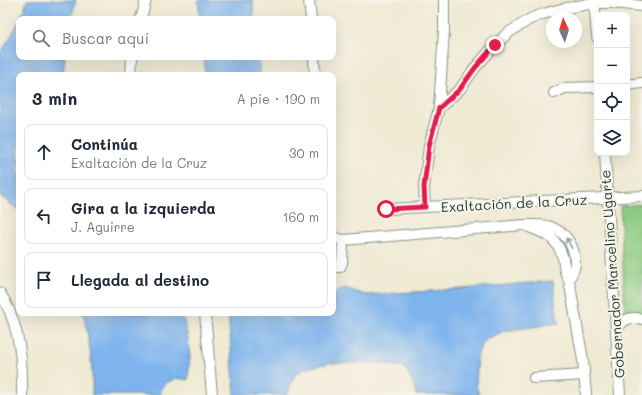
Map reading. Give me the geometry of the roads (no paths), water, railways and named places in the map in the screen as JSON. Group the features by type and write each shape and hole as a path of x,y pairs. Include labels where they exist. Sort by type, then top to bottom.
{"street":[{"path":"141,16 146,0"},
{"path":"309,0 311,16"},
{"path":"425,207 424,187 429,146 439,108 444,31 444,0"},
{"path":"439,108 460,89 475,68 495,45 508,33 530,20 544,14 594,2 642,6"},
{"path":"594,2 595,12"},
{"path":"131,72 132,60"},
{"path":"314,60 315,72"},
{"path":"630,85 642,83"},
{"path":"554,93 565,88 594,87"},
{"name":"Gobernador Marcelino Ugarte","path":"605,156 620,395"},
{"name":"Exaltación de la Cruz","path":"386,209 642,196"},
{"path":"336,238 343,240 524,225 541,225 555,228 565,235 571,245 574,255 574,268 569,280 586,395"},
{"path":"336,267 340,267 342,263 343,240"},
{"path":"0,293 10,313 16,332 21,365 22,395"},
{"path":"205,316 212,395"},
{"path":"616,331 625,319 642,319"},
{"path":"534,378 584,375"}],"water":[{"path":"27,0 76,0 72,16 21,16"},
{"path":"198,0 253,0 254,16 200,16"},
{"path":"16,27 16,60 65,60 63,72 16,72 16,208 0,196 0,53"},
{"path":"204,60 258,60 260,72 205,72"},
{"path":"553,281 559,323 504,331 485,340 478,353 476,385 479,395 416,395 415,388 405,368 382,363 329,363 304,369 294,376 287,395 235,395 228,316 336,316 336,292 345,288 365,295"},
{"path":"84,316 183,316 190,356 188,380 176,378 170,381 162,388 160,395 92,395 92,374 88,333"}]}
